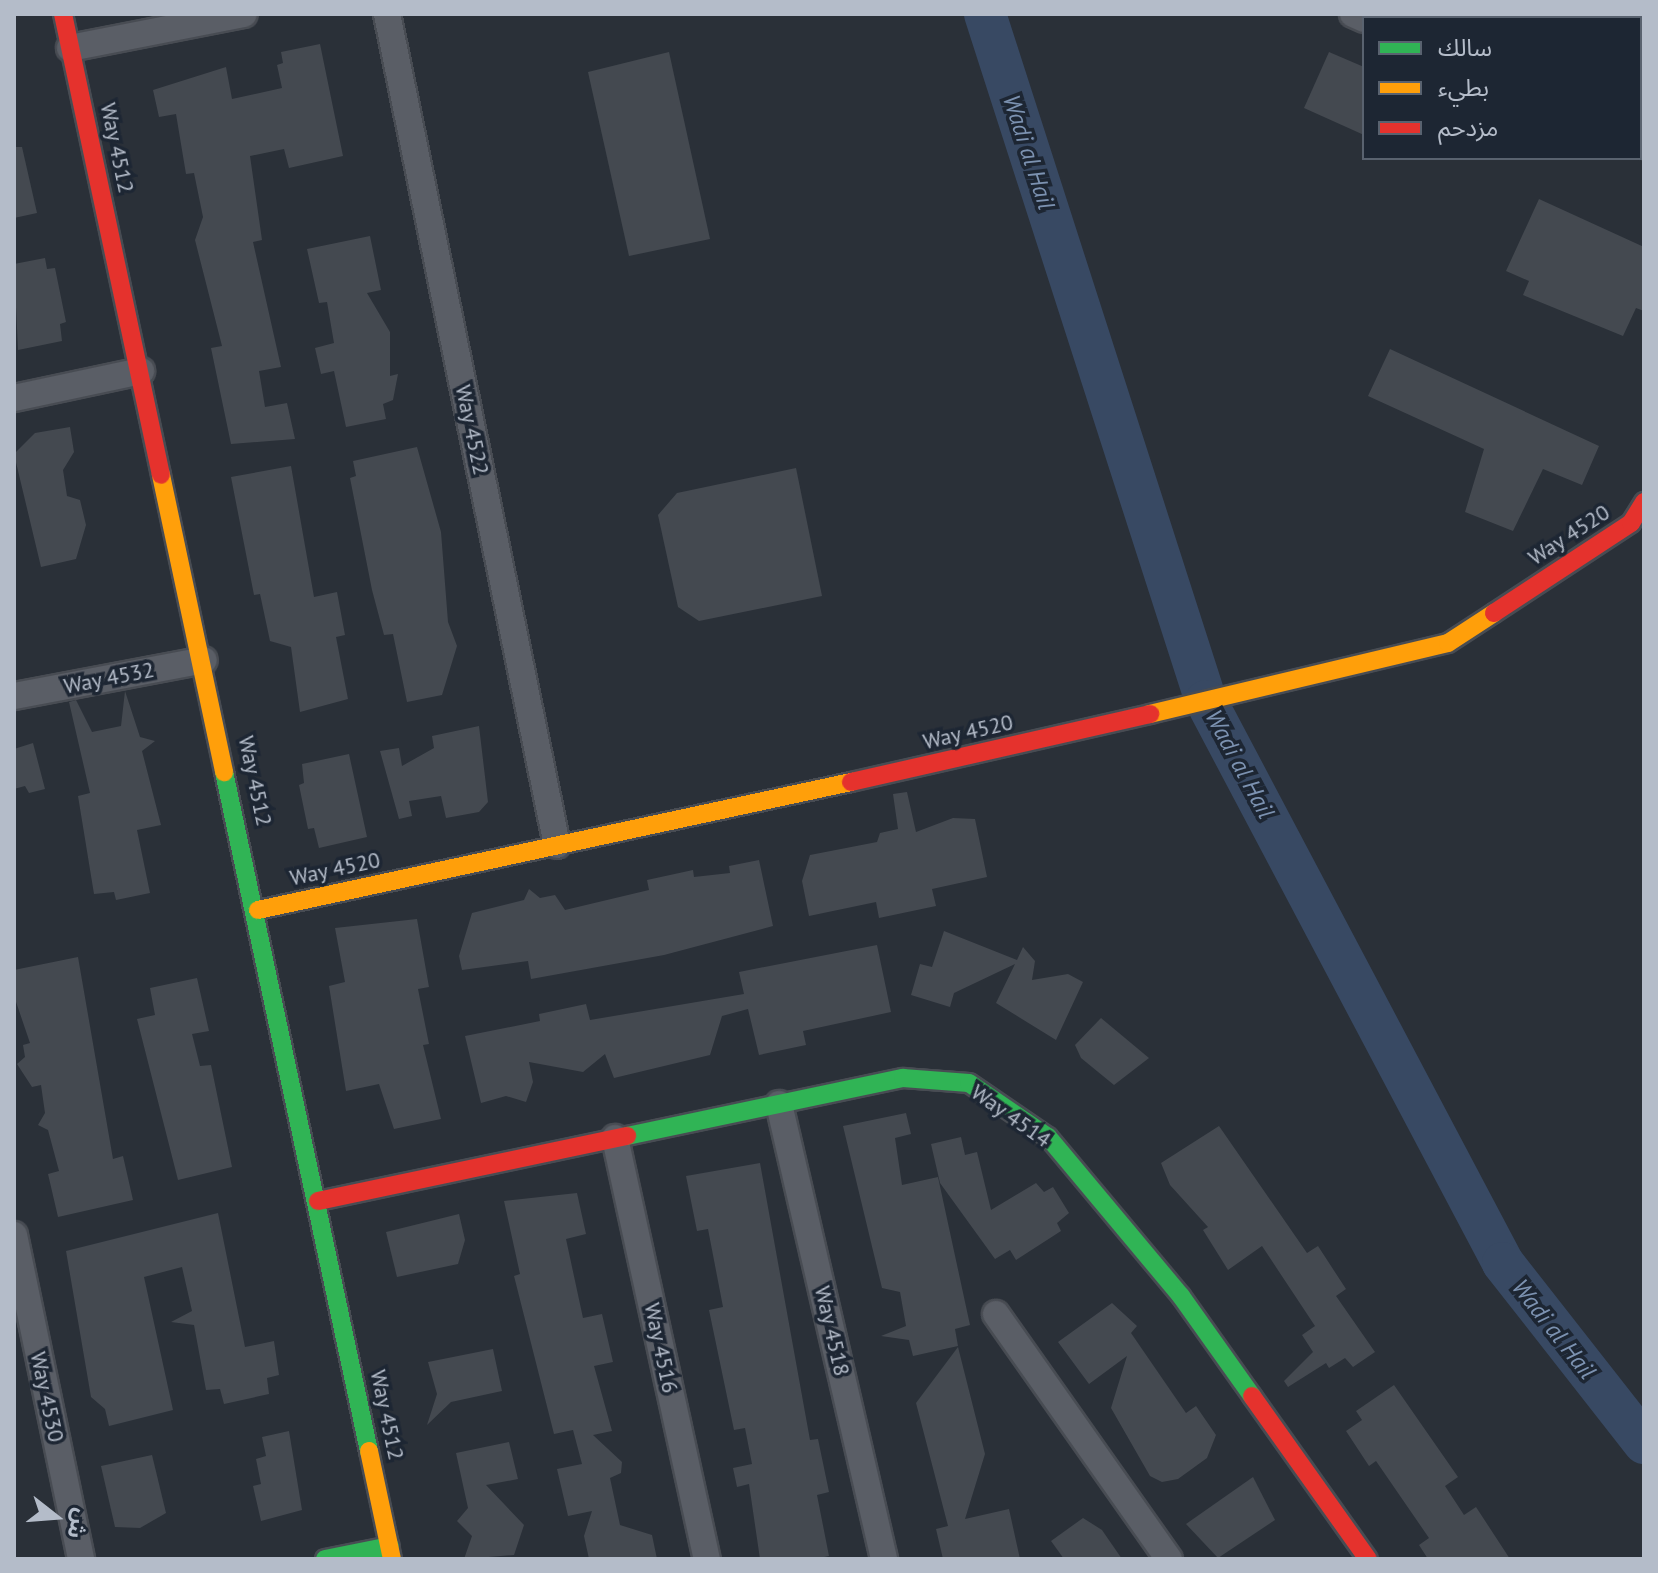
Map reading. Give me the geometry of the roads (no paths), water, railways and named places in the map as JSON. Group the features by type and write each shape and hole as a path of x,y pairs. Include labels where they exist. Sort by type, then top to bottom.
{"street":[{"name":"Way 4512","path":"63,14 258,910 391,1552"},
{"path":"70,48 244,14"},
{"name":"Way 4522","path":"387,14 557,845"},
{"path":"14,398 141,371"},
{"name":"Way 4520","path":"258,910 981,754 1448,643 1631,523 1644,502"},
{"name":"Way 4532","path":"14,696 204,660"},
{"name":"Way 4514","path":"318,1201 903,1078 969,1083 1048,1137 1181,1296 1368,1559"},
{"name":"Way 4518","path":"779,1104 884,1559"},
{"name":"Way 4516","path":"615,1138 707,1559"},
{"name":"Way 4530","path":"14,1235 22,1316 81,1559"},
{"path":"996,1314 1169,1559"},
{"path":"325,1559 391,1552"}],"waterway":[{"name":"Wadi al Hail","path":"985,14 1206,701 1503,1263 1644,1443"}]}
